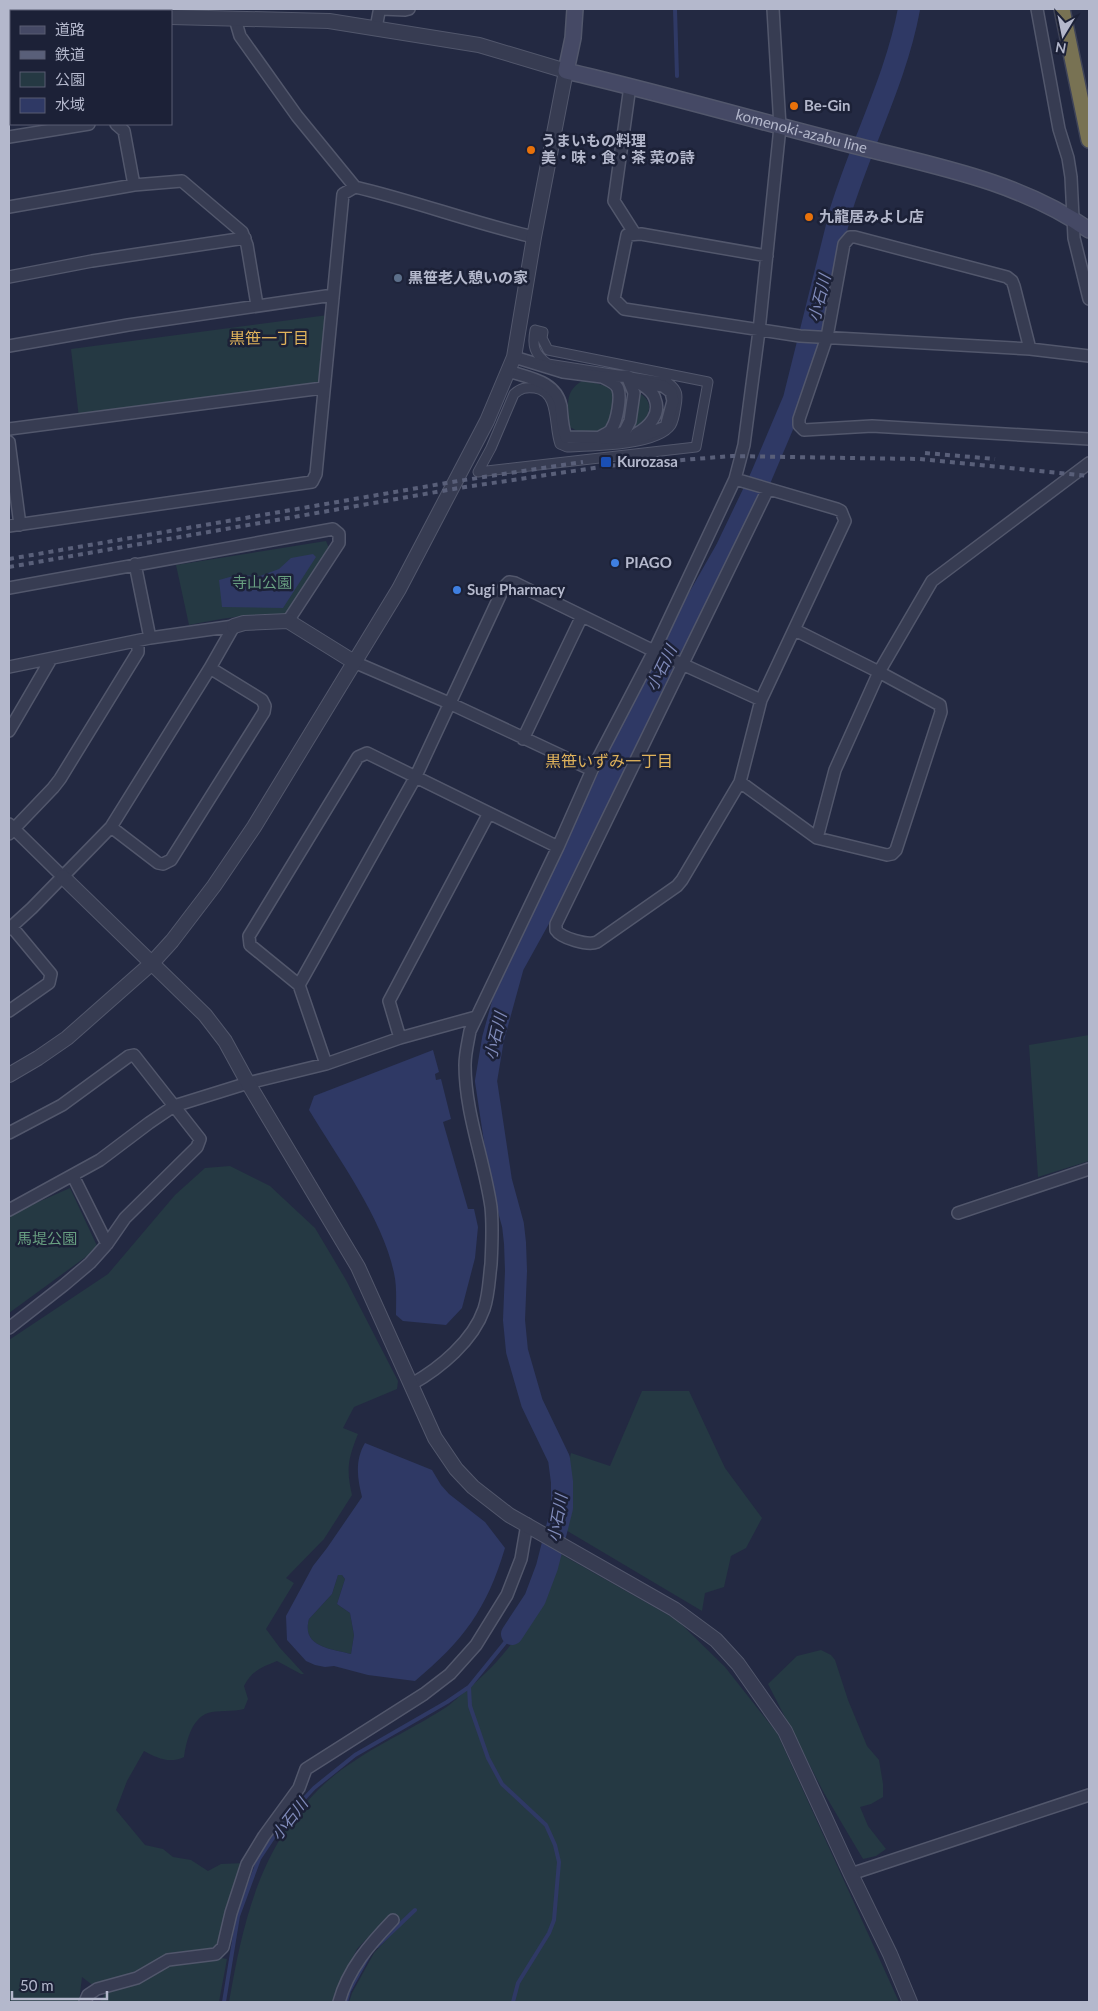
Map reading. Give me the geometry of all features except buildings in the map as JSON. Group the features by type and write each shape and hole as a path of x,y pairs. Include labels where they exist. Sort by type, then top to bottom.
{"highway":[{"path":"1062,9 1089,140"}],"main road":[{"path":"566,71 573,38 575,9"},
{"name":"komenoki-azabu line","path":"566,71 936,166 1016,190 1072,218 1089,230"}],"street":[{"path":"376,28 379,12 382,9 409,9"},
{"path":"412,1384 428,1375 463,1343 474,1330 484,1310 488,1293 493,1236 490,1206 466,1088 465,1062 470,1031 508,954 592,770 657,652 739,480 759,331 780,126 774,9"},
{"path":"1037,9 1059,129 1068,158 1071,176 1074,238 1089,298"},
{"path":"225,16 297,116 355,187"},
{"path":"9,1075 67,1038 152,963 172,941 214,886 254,827 399,590 487,421 514,357 534,237 566,71 479,45 329,20 225,16 172,17"},
{"path":"630,86 614,201 635,234"},
{"path":"9,137 83,125"},
{"path":"117,125 124,131 134,185"},
{"path":"9,207 134,185 182,181 242,232 246,238 257,305"},
{"path":"9,442 14,526 312,482 316,474 343,194 355,187 402,198 440,212 534,237"},
{"path":"767,256 641,234 627,235 614,299 624,309 800,336 1030,349 1089,356"},
{"path":"1030,349 1014,286 1007,277 850,237 844,244 827,337 798,422 800,428 804,430 872,426 1089,439"},
{"path":"9,277 92,261 246,238"},
{"path":"9,346 257,305 333,295"},
{"path":"602,378 627,376 668,383 676,388 678,396 672,424 667,430 654,436 619,444 567,447 560,444 557,436 555,412 547,394 541,389 526,387 519,389 514,394 491,448 478,472 696,447 708,382 548,350 542,338 543,332 535,330 532,345 538,357 548,364 627,376 652,393 656,400 653,421 647,428 617,438"},
{"path":"514,357 563,372 602,378 612,382 618,388 619,397 613,428 608,433 597,438"},
{"path":"508,371 536,380 555,391 559,399 562,426 566,437 617,438 642,436 666,426 673,401 671,392 663,386 638,382"},
{"path":"617,438 630,422 634,392 627,376"},
{"path":"9,429 323,388"},
{"path":"817,838 835,770 879,672 932,580 1089,463"},
{"path":"739,480 837,508 845,517 845,521 761,700 740,782 677,886 593,943 559,934 556,932 556,924 765,488"},
{"path":"9,588 333,529 339,534 339,543 288,621"},
{"path":"135,564 150,638"},
{"path":"299,985 415,778 504,586 508,582 515,583 761,700"},
{"path":"523,739 582,616"},
{"path":"9,667 150,638 234,626 288,621 354,662 449,703 592,770"},
{"path":"9,1010 47,985 52,977 10,928 111,827 234,626"},
{"path":"740,782 817,838 887,855 892,854 896,850 942,709 938,703 795,630"},
{"path":"138,641 138,652 60,778 53,788 10,829 63,877 205,1015 225,1041 358,1267 435,1438 456,1469 473,1487 509,1515 674,1609 698,1625 716,1640 738,1664 786,1731 851,1874 890,1954 910,2002"},
{"path":"9,731 51,659"},
{"path":"111,827 158,863 168,863 172,860 264,712 265,706 262,700 210,668"},
{"path":"326,1064 299,985 250,945 249,936 358,757 367,753 558,847"},
{"path":"400,1038 389,1001 489,813"},
{"path":"9,1210 100,1160 174,1106 248,1083 326,1064 400,1038 476,1016"},
{"path":"9,1133 62,1105 122,1061 134,1055 200,1139 200,1143 125,1218 107,1244 90,1263 9,1328"},
{"path":"958,1213 1089,1168"},
{"path":"73,1176 107,1244"},
{"path":"86,2002 88,1996 97,1989 137,1978 168,1960 216,1954 223,1947 231,1913 247,1864 264,1836 300,1788 306,1770 424,1694 450,1674 476,1645 507,1595 521,1559 527,1524"},
{"path":"851,1874 1089,1795"},
{"path":"339,2002 342,1992 362,1954 393,1920"}],"green space":[{"path":"328,315 319,388 79,418 71,349"},
{"path":"584,380 606,386 613,392 611,417 605,427 594,432 581,432 570,427 568,400 577,384"},
{"path":"641,394 649,404 649,411 643,423 635,426 639,395"},
{"name":"寺山公園","path":"326,541 329,548 286,616 250,615 189,625 176,565"},
{"path":"1089,1035 1089,1161 1038,1177 1029,1045"},
{"path":"230,1166 270,1186 315,1228 346,1280 398,1381 397,1389 354,1407 343,1428 358,1434 349,1464 352,1495 324,1539 286,1578 294,1583 266,1629 280,1648 304,1674 277,1661 266,1665 254,1673 244,1686 248,1699 244,1709 208,1713 197,1720 190,1732 184,1757 168,1760 158,1758 144,1751 127,1781 116,1810 145,1845 163,1849 173,1857 191,1860 208,1871 221,1864 245,1863 222,1942 215,1951 95,1987 82,1977 79,2002 9,2002 9,1340 108,1274 175,1195 205,1168"},
{"name":"馬堤公園","path":"70,1188 98,1248 9,1313 9,1215"},
{"path":"642,1391 689,1391 725,1468 762,1518 746,1548 731,1556 724,1587 705,1593 702,1611 564,1529 567,1472 571,1453 610,1466"},
{"path":"557,1552 677,1620 725,1667 777,1733 899,2002 349,2002 374,1953 400,1925 390,1914 357,1949 336,1990 333,2002 229,2002 234,1972 257,1888 281,1837 298,1813 332,1777 363,1755 445,1708 485,1674 512,1643 523,1627 542,1592"},
{"path":"338,1575 342,1575 345,1579 337,1604 350,1613 354,1635 351,1654 320,1645 309,1636 309,1619 332,1594"},
{"path":"821,1650 831,1655 835,1660 848,1700 867,1746 879,1760 883,1797 871,1804 860,1807 868,1826 886,1849 876,1856 863,1859 824,1793 768,1684 797,1656"},
{"path":"217,1957 227,1959 219,2002 100,2002 107,1990 170,1964"}],"water":[{"path":"313,554 316,557 283,608 222,607 219,580 237,575 260,576 279,569 291,558"},
{"path":"433,1050 439,1072 435,1074 436,1080 441,1079 451,1119 443,1122 468,1209 474,1209 478,1227 475,1258 462,1308 446,1325 403,1321 396,1315 394,1273 380,1232 358,1189 309,1110 314,1096"},
{"path":"365,1443 432,1470 449,1494 485,1522 505,1548 490,1589 471,1622 447,1652 415,1681 368,1675 334,1666 315,1665 306,1661 287,1640 286,1616 313,1566 362,1497 358,1462","holes":["338,1575 342,1575 345,1579 337,1604 350,1613 354,1635 351,1654 320,1645 309,1636 308,1628 309,1619 332,1594"]}],"waterway":[{"path":"675,9 677,76"},
{"name":"小石川","path":"512,1634 535,1599 547,1567 562,1508 562,1482 559,1459 532,1403 517,1351 514,1320 516,1271 513,1225 501,1181 486,1081 493,1039 513,966 549,901 672,645 726,550 761,477 794,399 841,210 896,60 909,9"},
{"name":"小石川","path":"224,2002 238,1916 259,1859 287,1817 314,1788 355,1755 447,1702 469,1687 512,1634"},
{"path":"469,1687 470,1706 488,1758 502,1784 546,1825 555,1845 559,1862 554,1920 549,1933 518,1983 513,2002"},
{"path":"377,1946 415,1910"},
{"path":"346,2002 349,1991 370,1953"}],"railway":[{"path":"925,453 995,459"},
{"path":"9,567 459,488 607,466 732,456 919,459 1089,476"},
{"path":"9,559 458,481 583,462"}],"place":[{"name":"Be-Gin","path":"794,106"},
{"name":"うまいもの料理 美・味・食・茶 菜の詩","path":"531,150"},
{"name":"九龍居みよし店","path":"809,217"},
{"name":"黒笹老人憩いの家","path":"398,278"},
{"name":"Kurozasa","path":"606,462"},
{"name":"PIAGO","path":"615,563"},
{"name":"Sugi Pharmacy","path":"457,590"}],"district":[{"name":"黒笹一丁目","path":"269,338"},
{"name":"黒笹いずみ一丁目","path":"609,761"}]}
